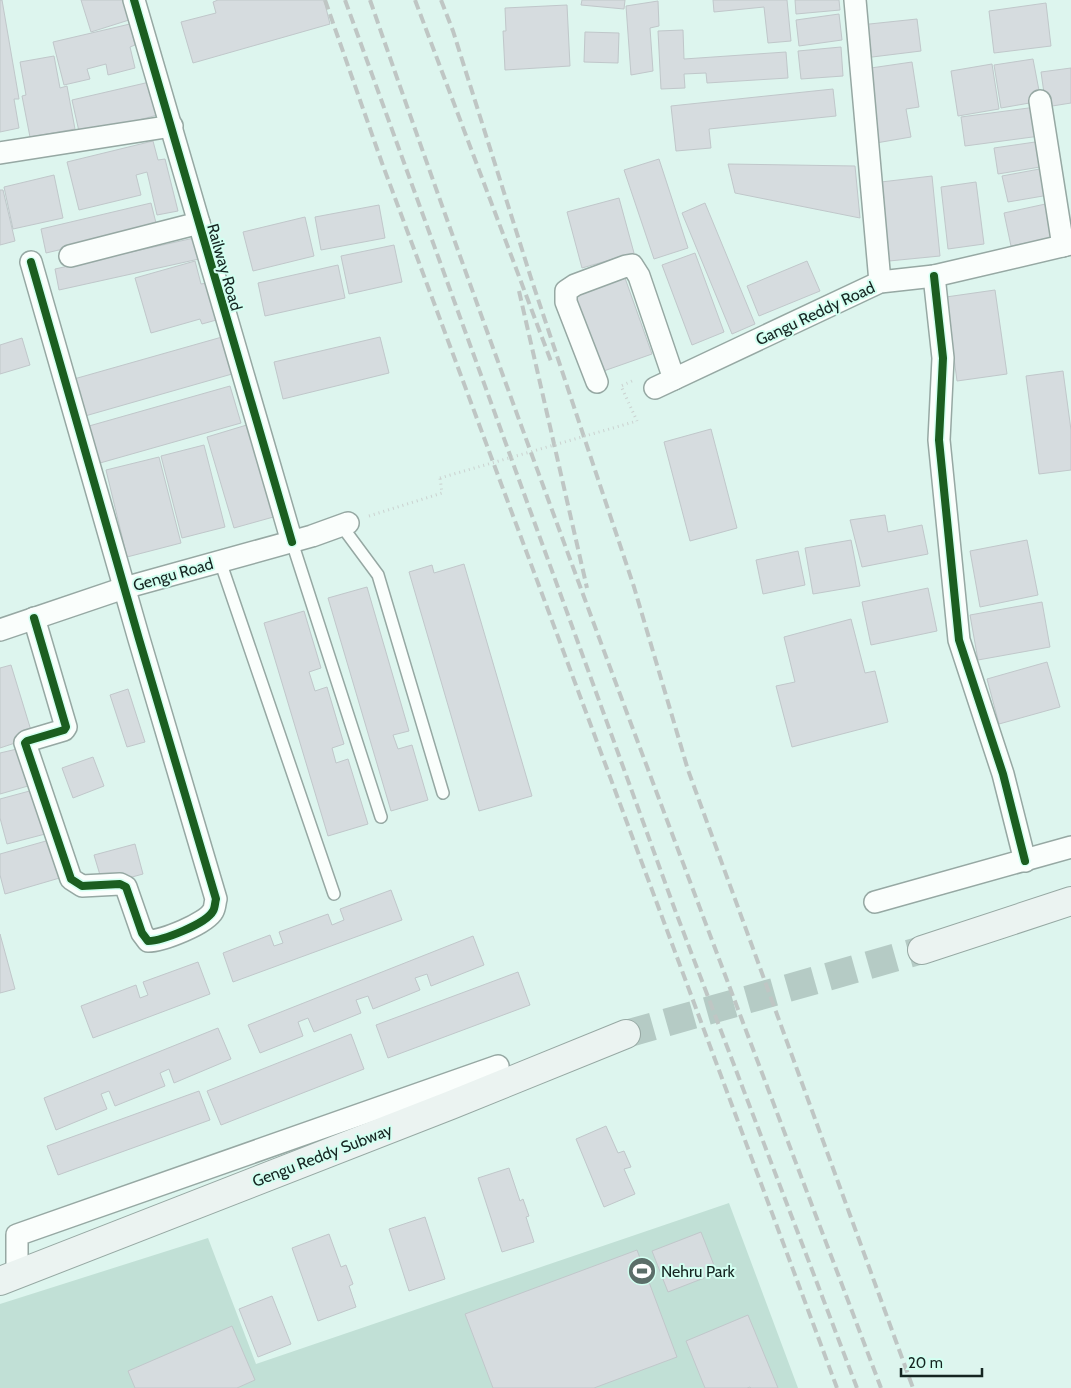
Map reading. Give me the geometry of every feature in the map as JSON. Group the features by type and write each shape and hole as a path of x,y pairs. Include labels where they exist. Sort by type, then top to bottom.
{"main road":[{"path":"922,950 1071,901"},
{"name":"Gengu Reddy Subway","path":"8,1278 626,1034"}],"street":[{"name":"Railway Road","path":"134,0 292,542"},
{"path":"855,0 880,282"},
{"path":"1040,101 1067,245"},
{"path":"0,153 172,126"},
{"path":"70,256 199,223"},
{"name":"Gangu Reddy Road","path":"655,388 880,282 934,276 1067,245"},
{"path":"31,262 124,588 216,899 213,911 203,921 162,940 148,941 142,933 126,887 120,884 82,886 72,879 26,743 27,741 64,730 66,727 34,618"},
{"path":"597,382 566,302 566,291 575,285 632,265 639,276 674,379"},
{"path":"934,276 943,358 939,440 958,640 1003,774 1025,861"},
{"name":"Gengu Road","path":"0,630 124,588 292,542 345,524"},
{"path":"875,902 1071,847"},
{"path":"8,1278 17,1235 498,1066"}],"lane":[{"path":"345,524 378,576 443,793"},
{"path":"292,542 381,817"},
{"path":"220,561 334,894"}],"path":[{"path":"345,524 442,493 440,478 637,421"}],"green space":[{"name":"Nehru Park","path":"729,1203 798,1388 0,1388 0,1304 208,1238 256,1364"}],"building":[{"path":"0,0 2,0 19,99 14,99 19,128 0,132"},
{"path":"81,0 123,0 129,20 91,32"},
{"path":"218,0 324,0 330,24 193,63 181,22 216,13 213,2"},
{"path":"582,0 625,0 624,9 581,5"},
{"path":"713,0 787,0 791,41 768,43 764,7 714,12"},
{"path":"795,0 839,0 840,10 796,14"},
{"path":"658,1 659,26 650,28 653,71 631,75 626,6"},
{"path":"1046,3 1051,46 994,53 989,11"},
{"path":"567,5 570,66 505,70 503,31 506,31 505,8"},
{"path":"839,14 842,40 799,46 796,20"},
{"path":"917,19 921,51 864,58 860,25"},
{"path":"130,24 135,45 130,47 135,68 108,75 106,64 87,69 90,79 64,85 53,42"},
{"path":"683,30 684,59 786,52 788,78 707,83 706,73 684,74 685,88 661,89 658,31"},
{"path":"585,32 619,33 618,63 584,62"},
{"path":"841,47 843,76 801,79 798,51"},
{"path":"54,56 60,88 67,86 75,129 30,137 22,96 26,95 20,62"},
{"path":"1033,59 1041,101 1001,108 994,65"},
{"path":"912,62 919,107 906,109 911,137 876,143 864,69"},
{"path":"992,64 999,109 958,116 951,71"},
{"path":"1071,68 1071,103 1046,107 1041,72"},
{"path":"154,81 161,114 80,136 72,100"},
{"path":"833,89 836,116 709,129 711,148 676,151 671,106"},
{"path":"1036,107 1040,136 965,146 961,117"},
{"path":"153,141 158,160 165,159 178,211 157,215 147,172 136,175 141,195 79,210 67,162"},
{"path":"1042,141 1046,166 998,174 994,148"},
{"path":"659,159 688,248 654,259 624,170"},
{"path":"728,164 855,166 860,218 735,193"},
{"path":"1045,168 1049,195 1008,202 1002,176"},
{"path":"54,175 63,218 13,229 4,187"},
{"path":"932,176 940,256 889,261 881,182"},
{"path":"976,182 984,244 948,249 941,187"},
{"path":"0,190 3,190 15,241 0,245"},
{"path":"619,198 634,253 582,268 567,212"},
{"path":"151,203 157,227 46,253 41,229"},
{"path":"705,203 755,324 732,334 682,213"},
{"path":"1050,203 1056,237 1011,246 1004,213"},
{"path":"379,205 385,238 321,250 315,217"},
{"path":"305,217 314,256 253,271 243,232"},
{"path":"194,238 199,259 59,290 55,269"},
{"path":"394,245 402,282 349,294 341,256"},
{"path":"695,253 724,332 692,345 662,265"},
{"path":"195,261 201,284 207,283 220,319 202,324 200,319 151,333 135,278"},
{"path":"807,261 820,291 759,316 747,286"},
{"path":"338,265 345,298 265,316 258,283"},
{"path":"625,278 652,354 598,373 571,297"},
{"path":"995,290 1007,374 957,381 946,297"},
{"path":"222,337 232,374 85,416 74,379"},
{"path":"380,337 389,373 283,399 274,362"},
{"path":"22,338 30,365 0,374 0,345"},
{"path":"1063,371 1071,430 1071,470 1039,474 1026,376"},
{"path":"230,386 241,423 100,463 89,426"},
{"path":"250,424 277,516 234,528 207,437"},
{"path":"711,429 737,528 690,541 664,442"},
{"path":"204,445 225,527 182,538 161,456"},
{"path":"159,457 181,543 127,557 106,470"},
{"path":"885,515 888,532 922,525 928,554 862,567 850,520"},
{"path":"851,540 860,586 813,594 805,548"},
{"path":"1027,540 1038,595 980,607 970,551"},
{"path":"798,551 805,585 763,594 756,560"},
{"path":"464,564 532,796 479,811 409,572 432,565 434,573"},
{"path":"367,587 409,731 393,735 398,749 412,745 428,800 391,811 328,598"},
{"path":"928,588 937,631 871,645 862,602"},
{"path":"1042,602 1050,647 978,660 970,615"},
{"path":"304,611 321,668 309,672 315,691 327,687 344,744 332,748 336,763 348,759 368,824 328,836 264,623"},
{"path":"851,619 865,673 875,671 888,722 792,747 776,686 795,682 784,637"},
{"path":"1047,662 1060,707 999,724 987,679"},
{"path":"11,665 33,737 0,748 0,668"},
{"path":"128,689 145,742 127,747 110,695"},
{"path":"17,749 28,786 0,794 0,753"},
{"path":"93,757 104,786 73,798 62,768"},
{"path":"37,789 49,833 7,844 0,818 0,799"},
{"path":"53,839 63,877 5,894 0,875 0,854"},
{"path":"135,844 143,874 103,885 94,855"},
{"path":"391,890 402,920 233,982 223,953 270,935 274,946 283,943 279,932 328,914 332,925 344,920 340,909"},
{"path":"0,934 15,989 0,993"},
{"path":"473,936 484,965 431,986 427,974 415,978 420,990 373,1009 368,996 356,1000 361,1013 314,1032 308,1018 298,1022 303,1036 260,1053 248,1025"},
{"path":"198,962 210,994 93,1038 81,1006 136,985 140,998 148,995 143,982"},
{"path":"518,972 530,1005 388,1058 376,1025"},
{"path":"218,1028 231,1059 174,1083 169,1069 160,1073 165,1086 115,1106 109,1091 101,1094 107,1109 56,1130 44,1098"},
{"path":"351,1034 364,1069 221,1125 207,1091"},
{"path":"199,1091 210,1120 58,1175 47,1146"},
{"path":"606,1126 618,1153 624,1151 631,1167 624,1169 635,1194 604,1207 576,1139"},
{"path":"509,1168 520,1201 523,1199 529,1216 526,1217 534,1242 502,1252 478,1178"},
{"path":"425,1217 445,1279 409,1291 389,1229"},
{"path":"701,1232 717,1273 668,1292 652,1251"},
{"path":"329,1234 341,1267 346,1265 353,1284 349,1286 356,1307 318,1321 292,1248"},
{"path":"637,1250 677,1357 594,1388 493,1388 465,1314"},
{"path":"272,1296 291,1344 258,1357 239,1309"},
{"path":"748,1315 778,1388 705,1388 686,1341"},
{"path":"232,1326 255,1380 237,1388 135,1388 128,1371"}],"tunnel":[{"path":"626,1034 922,950"}],"railway":[{"path":"325,0 382,163 837,1388"},
{"path":"345,0 675,910 857,1388"},
{"path":"370,0 493,349 685,869 881,1388"},
{"path":"415,0 552,364"},
{"path":"441,0 453,31 531,278 634,587 688,770 913,1388"},
{"path":"519,291 587,588"}],"cycle path":[{"path":"134,0 292,542"},
{"path":"31,262 216,899 214,910 209,916 193,926 173,935 148,941 142,933 126,887 120,884 82,886 71,879 25,743 64,730 66,727 34,618"},
{"path":"934,276 943,358 939,440 959,640 1003,774 1025,861"}],"place":[{"name":"Nehru Park","path":"642,1271"}]}
